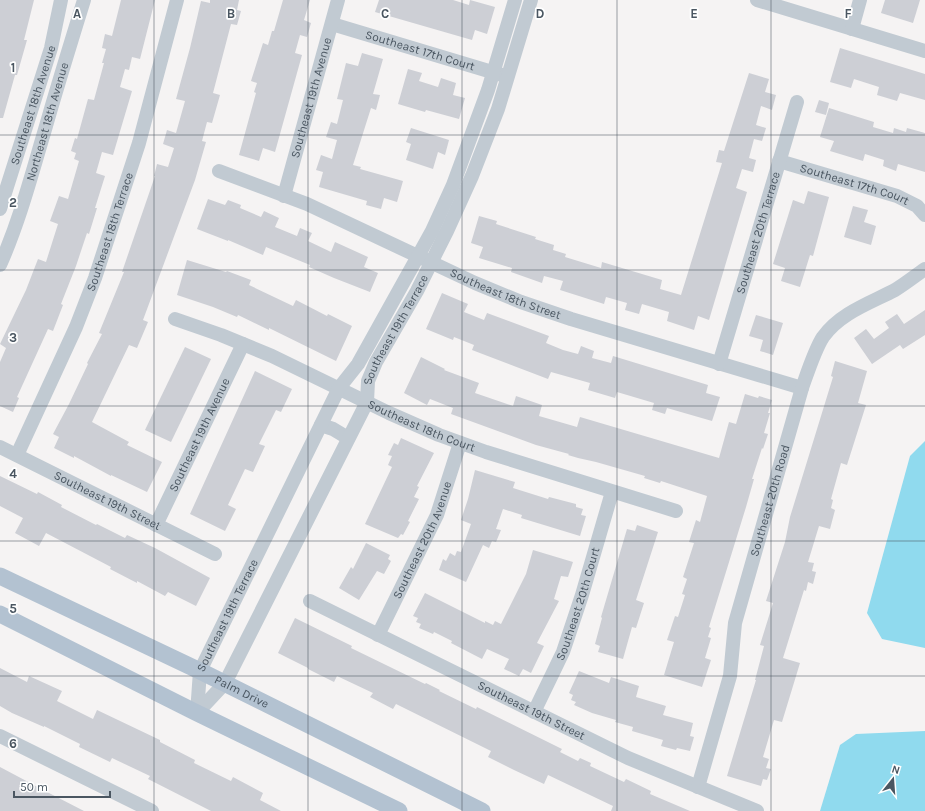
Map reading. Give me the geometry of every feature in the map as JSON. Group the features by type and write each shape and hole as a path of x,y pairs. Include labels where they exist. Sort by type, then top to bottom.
{"main road":[{"name":"Palm Drive","path":"0,576 200,670 482,811"},
{"path":"0,614 196,713 399,811"}],"street":[{"name":"Southeast 18th Avenue","path":"0,208 50,48 61,0"},
{"name":"Northeast 18th Avenue","path":"0,265 20,214 48,116 84,0"},
{"name":"Southeast 18th Terrace","path":"17,455 76,327 95,278 139,143 177,0"},
{"name":"Southeast 19th Avenue","path":"284,196 338,0"},
{"name":"Southeast 19th Terrace","path":"196,713 200,670 339,388 358,364 418,257 453,185 493,72 515,0"},
{"name":"Southeast 19th Terrace","path":"196,713 226,683 366,402 368,381 376,362 417,291 472,176 498,109 531,0"},
{"path":"757,0 925,51"},
{"path":"852,29 860,0"},
{"name":"Southeast 17th Court","path":"332,24 508,76"},
{"name":"Southeast 20th Terrace","path":"719,364 797,102"},
{"name":"Southeast 17th Court","path":"779,161 897,196 917,206 925,215"},
{"name":"Southeast 18th Street","path":"220,171 307,204 475,283 549,312 802,388"},
{"name":"Southeast 20th Road","path":"698,787 730,676 735,623 810,364 823,337 837,323 854,310 896,289 925,269"},
{"name":"Southeast 18th Court","path":"175,319 272,356 366,402 439,435 612,492 676,511"},
{"name":"Southeast 19th Avenue","path":"156,525 243,344"},
{"path":"321,425 333,429 348,438"},
{"name":"Southeast 20th Avenue","path":"378,635 437,515 460,443"},
{"name":"Southeast 19th Street","path":"0,447 215,554"},
{"name":"Southeast 20th Court","path":"534,712 563,652 582,596 612,492"},
{"name":"Southeast 19th Street","path":"310,600 628,758 757,811"},
{"path":"0,736 152,811"}],"water":[{"path":"925,441 925,648 882,639 867,613 910,456"},
{"path":"925,731 925,811 820,811 840,745 856,734"}],"building":[{"path":"0,0 34,0 24,40 27,40 3,118 0,118"},
{"path":"121,0 155,0 140,59 132,57 129,70 125,69 120,87 132,91 113,155 102,152 96,173 105,176 89,234 87,233 61,304 63,305 53,331 48,329 17,397 19,398 13,412 0,406 0,362 6,348 0,344 26,290 38,259 46,262 58,224 50,221 59,196 68,199 79,161 74,159 76,153 71,151 75,138 77,139 88,99 94,100 104,63 102,63 106,49 102,48 105,34 112,36"},
{"path":"210,0 239,0 237,10 241,11 237,25 231,24 213,93 220,95 212,123 207,122 202,141 206,142 195,180 143,320 148,322 137,348 129,345 92,422 129,442 127,445 162,462 147,492 111,476 74,456 74,458 54,448 59,437 53,434 102,334 99,333 124,272 122,272 155,176 157,164 168,167 174,148 163,144 167,130 176,133 185,101 176,99 201,1 210,3"},
{"path":"283,0 310,0 304,20 311,23 307,37 300,35 295,53 302,55 275,152 263,148 259,161 239,155 256,93 254,92 257,83 251,81 263,43 268,45 272,31 274,31"},
{"path":"379,0 453,0 469,5 470,0 495,7 487,34 475,30 472,40 375,12"},
{"path":"885,0 920,0 913,23 881,13"},
{"path":"840,48 925,74 925,100 900,93 897,101 877,95 879,87 854,79 851,88 830,82"},
{"path":"362,53 383,59 373,94 380,95 376,110 371,108 353,165 361,167 360,169 403,181 397,202 384,198 381,209 366,205 367,201 319,187 323,172 316,170 321,155 332,159 337,140 326,137 331,122 337,124 343,100 337,99 346,63 358,66"},
{"path":"408,69 422,73 419,81 438,87 441,78 456,83 453,95 465,98 459,119 426,110 425,112 398,104"},
{"path":"749,73 769,79 765,92 776,95 772,110 761,106 756,125 766,128 762,141 754,139 749,158 756,160 753,172 742,169 736,188 747,192 709,320 698,316 694,330 667,321 669,312 642,304 639,314 625,310 627,303 606,297 604,304 560,290 563,281 544,276 542,283 511,272 512,268 479,258 483,247 471,243 479,216 497,221 496,224 536,237 535,239 554,245 553,250 566,254 565,257 601,268 602,262 662,280 660,289 681,295 722,163 716,162 719,150 724,151"},
{"path":"819,100 829,103 826,115 815,112"},
{"path":"829,108 874,122 873,127 893,133 894,128 906,132 907,128 925,133 925,172 898,164 896,171 883,166 884,160 865,154 863,161 830,151 834,141 820,137"},
{"path":"411,128 449,140 445,155 438,152 433,169 406,160 411,144 406,142"},
{"path":"808,191 829,197 813,256 810,255 800,287 781,281 785,268 773,264 793,200 804,204"},
{"path":"208,199 225,205 228,200 241,205 240,208 261,217 264,211 279,218 275,227 297,236 300,228 312,233 308,241 331,252 335,242 368,257 364,267 378,273 370,292 334,278 309,267 310,265 266,247 263,255 197,229"},
{"path":"853,206 868,210 864,222 876,226 871,245 844,237"},
{"path":"187,260 226,272 227,271 251,280 249,285 293,306 296,300 327,316 328,314 352,326 336,361 269,328 269,330 238,315 237,317 177,295"},
{"path":"442,293 468,304 464,312 484,320 487,313 549,336 546,343 563,350 578,354 581,346 594,351 592,358 611,363 613,356 708,385 706,393 720,397 712,421 667,408 665,414 652,410 654,403 617,392 615,398 588,390 590,383 551,372 548,379 472,350 474,345 454,337 453,340 426,329"},
{"path":"925,310 925,335 903,349 900,345 872,364 854,338 866,329 874,339 889,328 885,322 897,314 904,324"},
{"path":"756,315 783,323 773,355 760,351 763,340 749,336"},
{"path":"185,347 211,359 171,442 145,430"},
{"path":"421,357 445,369 444,370 479,383 475,393 513,406 516,396 542,405 539,416 577,427 580,417 719,458 729,422 736,424 745,394 772,400 764,433 768,434 752,479 754,479 746,507 709,627 711,628 708,637 711,638 705,658 711,660 702,687 664,675 674,642 667,640 675,616 678,617 685,595 682,594 687,579 683,577 694,543 689,542 696,520 700,522 707,496 661,481 660,483 644,478 645,476 536,445 451,414 453,408 430,399 427,405 404,393"},
{"path":"835,361 867,371 858,403 866,405 847,465 841,463 831,499 833,500 831,508 835,510 830,529 819,526 808,562 814,563 812,571 816,572 813,584 808,582 806,591 804,590 783,658 800,663 782,722 774,720 763,757 769,759 766,768 771,769 767,780 763,779 761,786 727,776 756,680 764,646 760,645 773,603 766,601 785,542 790,517 833,377 831,376"},
{"path":"255,371 292,389 281,412 276,410 259,444 265,446 253,472 245,469 228,505 236,509 225,531 190,514"},
{"path":"401,438 434,453 417,486 419,487 414,497 419,499 408,521 410,522 403,535 401,534 398,538 365,524 392,467 388,465 392,456 388,455 394,443 398,445"},
{"path":"475,470 515,482 513,488 548,499 549,497 576,504 576,507 583,509 581,515 586,516 580,536 521,518 522,515 503,509 496,529 501,530 496,542 492,541 489,548 483,545 466,582 439,570 443,559 446,561 450,553 455,556 457,551 461,552 471,524 461,520"},
{"path":"0,476 37,494 38,492 62,505 61,507 96,525 97,524 125,538 127,535 155,548 210,578 196,606 168,592 165,596 137,581 137,583 110,569 111,567 46,533 39,546 15,533 23,518 0,506"},
{"path":"637,525 658,532 636,600 644,603 636,628 632,627 623,659 598,652 600,646 595,644 601,617 627,529 635,531"},
{"path":"366,543 390,555 388,559 391,561 384,574 377,571 359,600 339,588 351,567 353,569"},
{"path":"533,550 573,562 568,577 561,576 554,599 559,601 537,643 544,646 531,673 523,669 519,676 504,669 509,659 487,649 482,659 451,643 452,641 434,632 433,634 419,628 421,624 416,622 418,618 413,616 425,593 485,623 485,621 493,625 495,621 501,624 526,574"},
{"path":"295,618 352,646 351,648 562,749 560,752 578,761 580,758 591,763 590,766 624,782 626,779 651,791 650,794 690,811 611,811 613,806 548,775 544,784 514,770 488,757 491,751 396,704 393,709 370,697 373,693 337,676 334,682 278,653"},
{"path":"0,668 27,682 29,676 62,691 57,701 93,719 97,710 160,740 160,742 195,760 194,763 231,781 233,777 263,793 260,800 281,811 211,811 148,779 150,776 112,758 110,762 79,747 80,744 44,726 12,713 0,706"},
{"path":"579,671 609,683 611,677 639,686 636,697 666,706 663,715 693,723 690,736 694,737 690,751 677,748 676,750 661,746 663,740 632,731 633,727 615,722 616,720 592,713 574,705 576,702 571,700 573,695 569,693"},
{"path":"0,767 49,793 84,811 0,811"}]}
